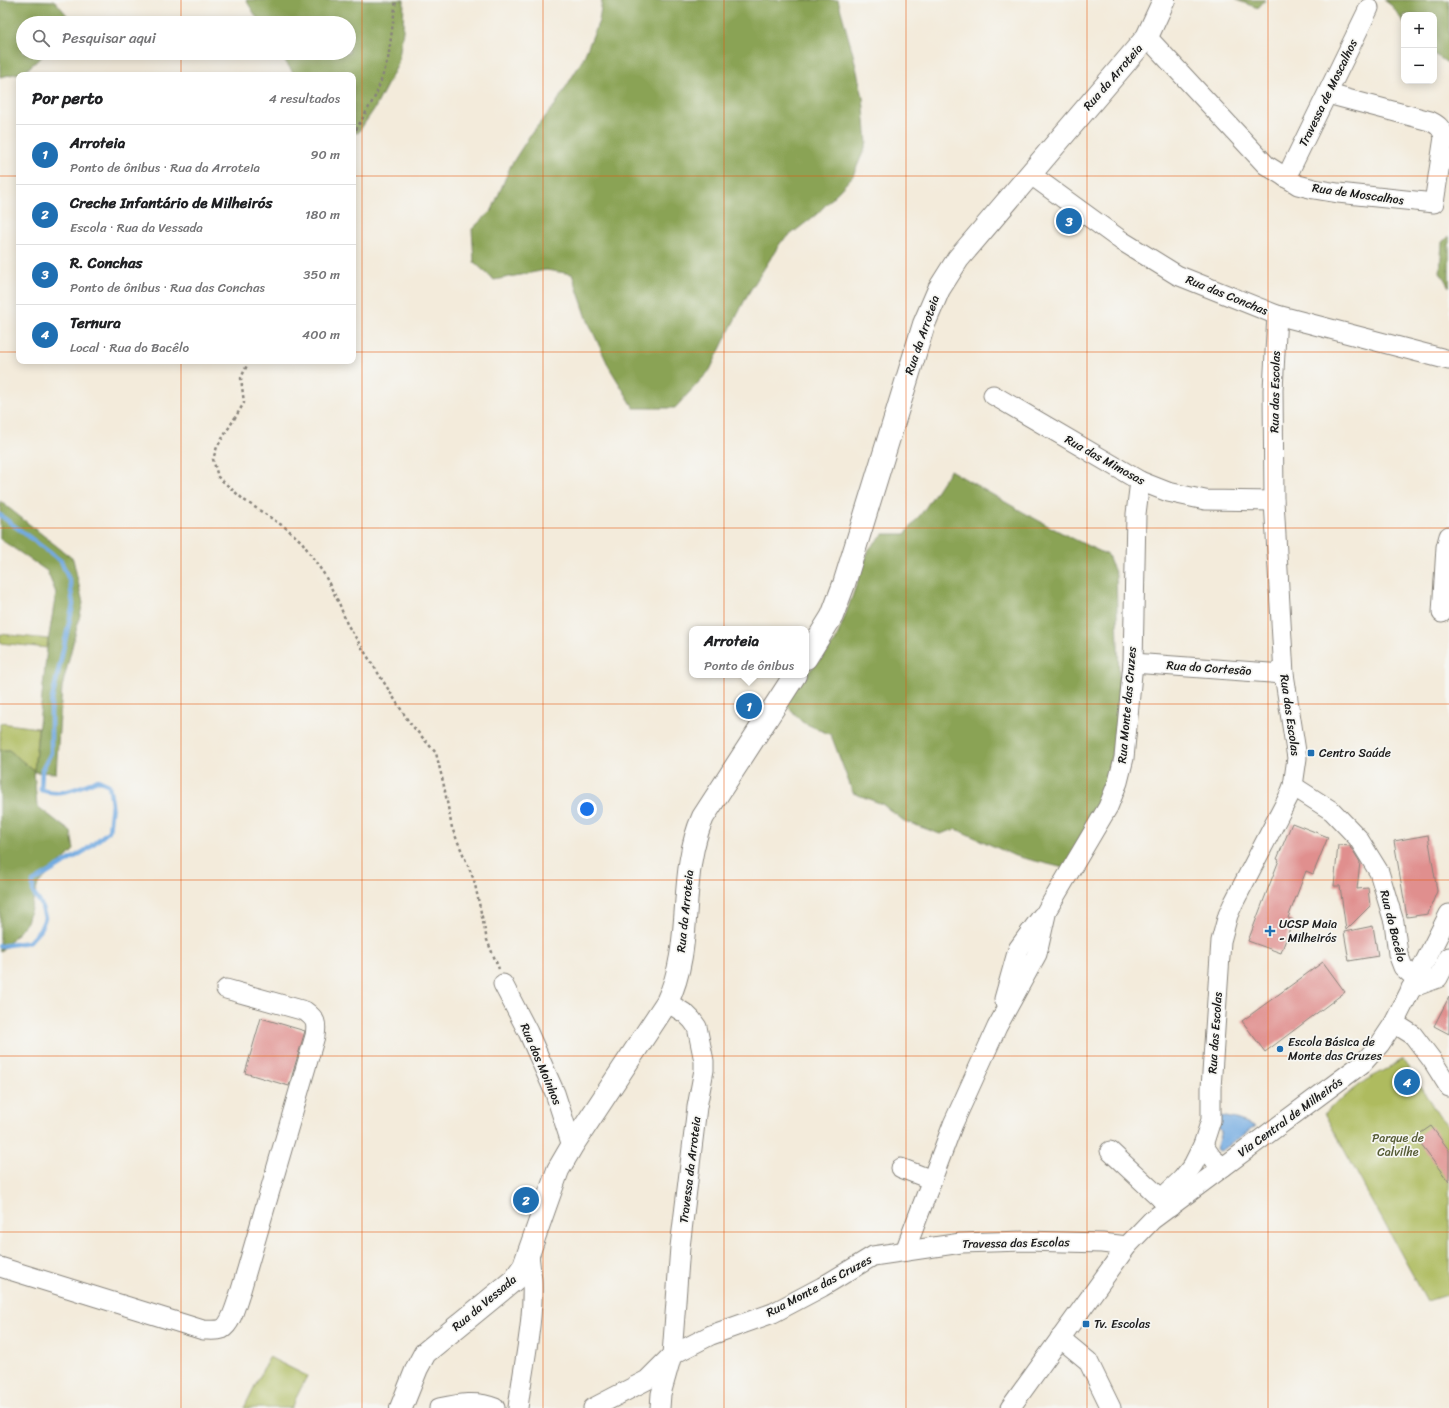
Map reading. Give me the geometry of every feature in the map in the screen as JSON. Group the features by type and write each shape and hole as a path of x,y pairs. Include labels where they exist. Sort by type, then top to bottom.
{"main road":[{"name":"Rua da Arroteia","path":"809,653 832,616 844,584 924,324 939,289 958,259 1147,38 1164,0"},
{"name":"Rua da Arroteia","path":"572,1146 673,990 680,956 692,849 697,831 703,817 793,678"},
{"name":"Rua da Vessada","path":"401,1408 417,1368 425,1353 514,1280 520,1273 529,1255 558,1170 572,1146"}],"street":[{"name":"Travessa de Moscalhos","path":"1286,178 1369,8"},
{"name":"Rua de Moscalhos","path":"1147,38 1266,165 1298,185 1338,193 1442,204 1444,137 1442,130 1438,125 1430,121 1328,94"},
{"name":"Rua das Conchas","path":"1030,174 1122,241 1177,275 1277,315 1449,360"},
{"name":"Rua das Escolas","path":"1010,1408 1127,1246 1166,1203 1193,1165 1203,1145 1211,1120 1211,1088 1221,941 1228,915 1233,904 1293,786 1297,758 1284,674 1274,501 1274,390 1277,315"},
{"name":"Rua das Mimosas","path":"993,395 1140,481 1168,492 1205,500 1274,501"},
{"name":"Rua Monte das Cruzes","path":"672,1354 711,1335 773,1313 822,1287 873,1256 906,1251 953,1124 997,1027 1037,954 1047,910 1108,807 1118,782 1124,758 1133,663 1136,514 1140,481"},
{"path":"1442,613 1446,547 1449,536"},
{"name":"Rua do Cortesão","path":"1133,663 1284,674"},
{"name":"Rua do Bacêlo","path":"1293,786 1332,811 1358,838 1379,872 1394,922 1398,954 1403,967 1414,984"},
{"name":"Via Central de Milheirós","path":"1223,1167 1363,1063 1380,1044 1394,1023 1449,914"},
{"path":"1414,984 1438,978 1449,957"},
{"name":"Rua dos Moinhos","path":"503,984 528,1032 552,1087 572,1146"},
{"path":"0,1267 204,1330 221,1329 227,1325 231,1318 243,1282 315,1036 316,1026 313,1017 305,1011 226,989"},
{"name":"Travessa da Arroteia","path":"666,1002 686,1014 697,1028 704,1070 697,1107 680,1247 672,1354"},
{"path":"1394,1023 1413,1035 1432,1060 1449,1087"},
{"path":"1203,1145 1212,1158 1223,1167"},
{"path":"1110,1151 1166,1203"},
{"name":"Rua das Escolas","path":"1166,1203 1223,1167"},
{"path":"901,1168 932,1180"},
{"name":"Travessa das Escolas","path":"906,1251 961,1243 1026,1241 1102,1242 1127,1246"},
{"path":"518,1408 531,1315 532,1280 529,1255"},
{"path":"1060,1338 1088,1361 1111,1408"},
{"path":"593,1408 647,1380 672,1354"},
{"path":"660,1408 661,1394 672,1354"},
{"path":"439,1408 466,1402 486,1404 495,1408"}],"path":[{"path":"356,131 376,95 388,60 396,0"},
{"path":"248,364 242,378 244,403 217,447 213,459 218,477 244,500 286,528 302,542 324,574 339,603 347,624 409,722 436,753 452,828 474,880 487,940 502,975 503,984"}],"green space":[{"path":"0,0 55,1 66,16 16,16 16,60 38,60 24,72 16,72 16,74 0,77"},
{"path":"246,0 404,0 403,31 398,64 375,108 358,133 356,133 356,72 293,72 284,60 356,60 356,16 256,16"},
{"path":"602,0 838,0 863,97 867,143 853,176 817,214 781,242 748,294 710,370 675,408 634,408 609,367 588,321 572,274 546,270 494,280 474,262 472,229 492,210 511,165 530,135 555,105 583,59 599,21"},
{"path":"1236,0 1265,0 1258,8"},
{"path":"1384,0 1449,0 1449,64 1437,56 1437,12 1401,12 1401,19 1392,6"},
{"path":"1449,236 1449,287 1440,272 1442,242"},
{"path":"950,470 1008,504 1108,555 1116,575 1120,713 1100,813 1064,868 1015,856 956,829 940,834 904,821 882,804 853,793 831,735 802,722 783,701 803,678 809,678 809,672 835,642 869,549 883,534 905,534 924,510"},
{"path":"0,501 73,559 83,603 62,687 56,773 34,772 37,806 71,832 74,850 38,884 27,922 4,949 0,951 0,750 9,750 34,771 47,648 56,593 47,571 0,539"},
{"path":"0,634 48,639 47,648 0,643"},
{"path":"0,723 38,728 34,771 9,750 0,750"},
{"name":"Parque de Calvilhe","path":"1403,1059 1439,1116 1449,1127 1449,1294 1427,1301 1324,1113 1366,1080"},
{"path":"269,1357 307,1376 291,1408 244,1408"}],"water":[{"path":"1221,1116 1236,1119 1256,1126 1220,1151 1216,1149 1221,1131 1218,1128"}],"building":[{"path":"1292,823 1328,837 1313,874 1306,871 1288,918 1293,920 1281,953 1248,941 1279,860 1277,859"},
{"path":"1428,835 1437,891 1428,914 1407,917 1394,841"},
{"path":"1338,845 1350,846 1360,862 1357,889 1368,888 1370,906 1346,930 1340,886 1334,886"},
{"path":"1373,926 1378,956 1349,961 1344,932"},
{"path":"1323,962 1345,992 1265,1052 1242,1021"},
{"path":"1449,997 1449,1034 1434,1026"},
{"path":"261,1018 305,1031 289,1086 245,1073"},
{"path":"1431,1126 1449,1150 1449,1182 1415,1137"}],"waterway":[{"path":"0,515 61,561 70,582 73,605 51,704 51,753 42,770 41,790 49,792 63,792 98,780 109,785 112,804 109,831 86,850 33,882 33,893 41,904 45,918 40,930 29,942 0,946"}],"place":[{"name":"R. Conchas","path":"1069,221"},
{"name":"Arroteia","path":"749,706"},
{"name":"Centro Saúde","path":"1311,753"},
{"name":"UCSP Maia - Milheirós","path":"1270,931"},
{"name":"Escola Básica de Monte das Cruzes","path":"1280,1049"},
{"name":"Ternura","path":"1407,1082"},
{"name":"Creche Infantário de Milheirós","path":"526,1200"},
{"name":"Tv. Escolas","path":"1086,1324"}]}
